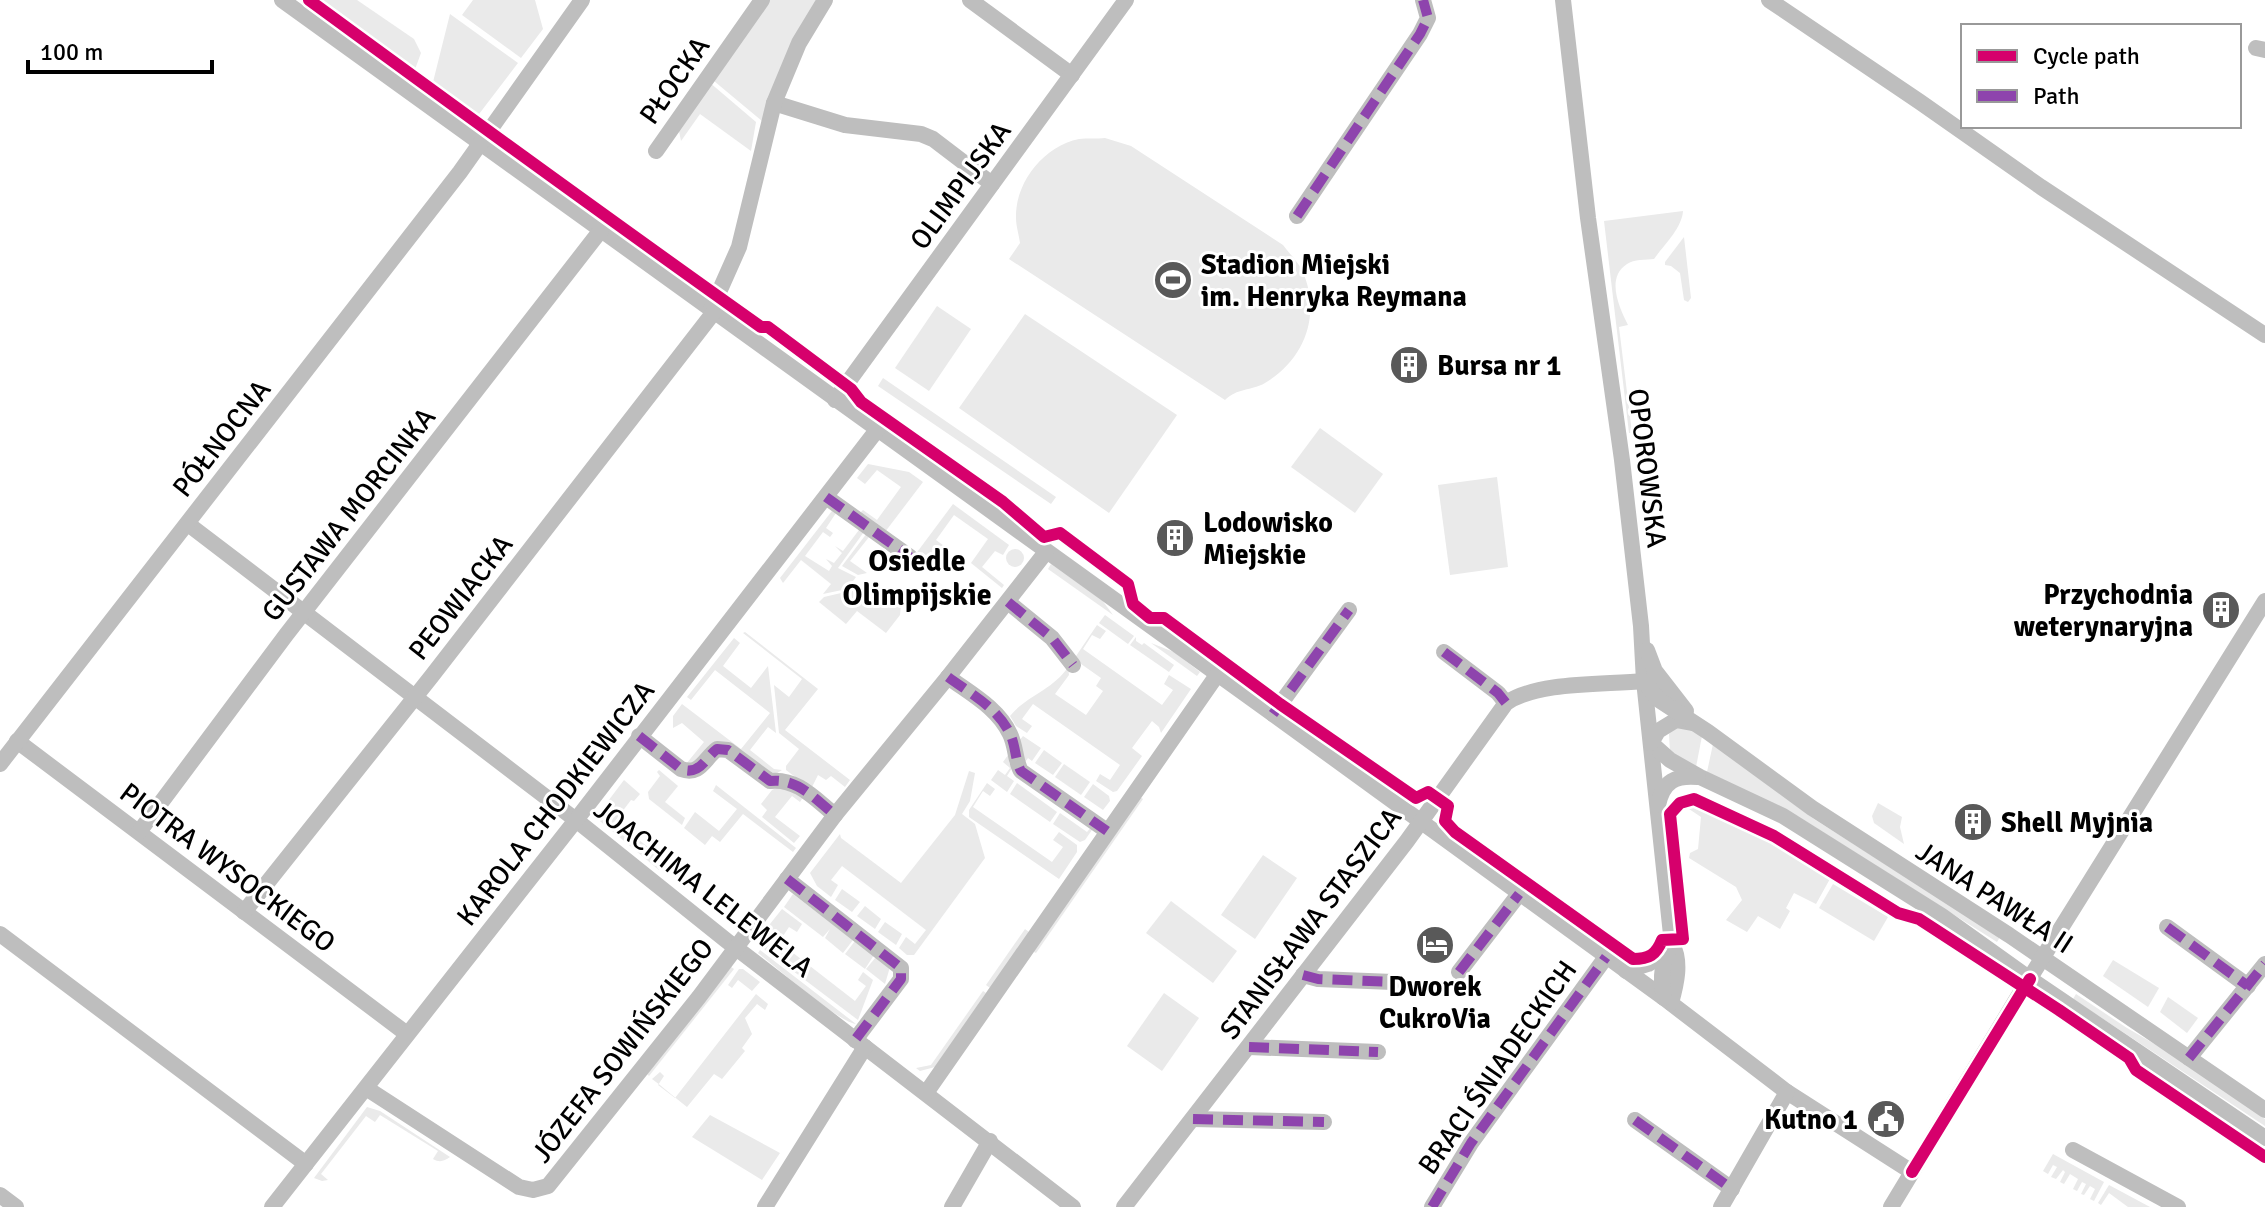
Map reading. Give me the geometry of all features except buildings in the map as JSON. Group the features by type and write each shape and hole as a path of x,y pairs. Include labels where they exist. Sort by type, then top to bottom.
{"street":[{"path":"282,0 1273,714 1787,1092 1912,1172"},
{"name":"PÓŁNOCNA","path":"0,764 460,172 582,0"},
{"name":"PŁOCKA","path":"656,151 762,0"},
{"name":"PEOWIACKA","path":"244,912 415,697 712,311 739,247 774,103 799,43 825,0"},
{"path":"970,0 1072,75"},
{"name":"OLIMPIJSKA","path":"835,400 1126,0"},
{"path":"1297,216 1420,34 1428,18 1423,0"},
{"name":"OPOROWSKA","path":"1563,0 1641,626 1668,949 1676,951 1677,965 1667,1001"},
{"path":"1769,0 1932,109 2041,187 2265,335"},
{"path":"774,103 845,125 921,134 933,139 992,184"},
{"name":"GUSTAWA MORCINKA","path":"139,832 304,613 601,230"},
{"name":"KAROLA CHODKIEWICZA","path":"272,1207 877,430"},
{"path":"826,497 910,557"},
{"name":"JOACHIMA LELEWELA","path":"188,524 576,820 736,948 1073,1207"},
{"name":"JÓZEFA SOWIŃSKIEGO","path":"366,1088 517,1186 533,1190 544,1188 736,948 835,815 1046,552"},
{"path":"1891,1207 2265,601"},
{"path":"1008,602 1052,638 1073,665"},
{"path":"1273,714 1349,610"},
{"name":"JANA PAWŁA II","path":"1641,626 1648,657 1655,671 1697,724"},
{"path":"1444,652 1498,693 1506,703 1515,696 1554,688 1644,681"},
{"path":"926,1093 1217,675"},
{"path":"948,677 1000,717 1016,750 1021,771 1107,831"},
{"name":"JANA PAWŁA II","path":"1644,681 1659,700 1841,828 2044,959 2265,1110"},
{"name":"STANISŁAWA STASZICA","path":"1124,1207 1420,822 1506,703"},
{"path":"1651,743 1658,731 1676,720 1697,724"},
{"path":"639,736 688,772 699,769 714,751 728,750 770,781 785,780 795,784 835,815"},
{"name":"PIOTRA WYSOCKIEGO","path":"17,741 407,1034"},
{"name":"JANA PAWŁA II","path":"1651,743 1670,760 1783,816 1942,916 2265,1138"},
{"path":"1657,809 1660,793 1667,782 1682,776 1700,777"},
{"path":"765,1207 860,1043 901,979 901,968 787,879"},
{"path":"1459,972 1519,894"},
{"path":"2167,927 2248,986"},
{"path":"0,934 306,1164"},
{"path":"1626,971 1648,964 1668,949"},
{"name":"BRACI ŚNIADECKICH","path":"1432,1207 1471,1143 1606,957"},
{"path":"2189,1058 2265,964"},
{"path":"1303,975 1318,979 1393,982"},
{"path":"1249,1047 1378,1052"},
{"path":"1721,1207 1787,1092"},
{"path":"1193,1119 1324,1122"},
{"path":"1635,1120 1732,1189"},
{"path":"952,1207 990,1141"},
{"path":"2073,1150 2178,1207"},
{"path":"0,1195 16,1207"}],"shaded area":[{"path":"315,0 357,0 414,39 421,53 414,72"},
{"path":"473,0 535,0 543,29 521,58 462,15"},
{"path":"767,0 819,0 762,121 714,81"},
{"path":"450,14 518,63 476,118 432,86"},
{"path":"709,82 756,122 751,151 700,114 681,141 678,126"},
{"name":"Stadion Miejski im. Henryka Reymana","path":"1105,138 1131,146 1283,245 1302,270 1310,303 1306,334 1290,361 1265,383 1234,393 1225,400 1009,259 1020,243 1016,218 1020,191 1034,168 1054,149 1066,143"},
{"path":"1683,211 1676,230 1654,259 1630,262 1617,277 1616,294 1628,325 1619,327 1632,433 1629,433 1604,221"},
{"path":"1684,237 1691,298 1688,302 1684,300 1680,273 1665,265"},
{"path":"937,306 971,329 929,391 895,368"},
{"path":"1025,314 1177,415 1109,513 959,408"},
{"path":"883,378 1056,497 1051,504 878,386"},
{"path":"1320,428 1383,474 1355,513 1291,467"},
{"path":"868,464 909,472 923,482 885,532 915,555 953,504 1009,545 1003,555 995,551 982,567 1004,585 1002,588 971,563 988,539 954,515 936,540 951,551 936,563 922,552 917,558 859,514 863,510 877,520 901,487 877,470 865,484 857,478"},
{"path":"1497,477 1508,567 1450,575 1438,485"},
{"path":"835,507 836,513 826,528 833,533 830,537 823,532 805,556 829,571 832,566 826,559 834,563 842,553 835,546 843,551 859,530 866,529 838,568 856,577 853,581 861,586 823,594 831,584 801,560 783,583 780,578"},
{"path":"867,533 869,537 850,561 867,573 858,575 842,566"},
{"path":"1015,549 1024,558 1015,567 1006,558"},
{"path":"1051,564 1102,600 1113,615 1048,569"},
{"path":"871,586 901,604 900,615 886,633 857,611 846,624 819,602 824,597"},
{"path":"1105,615 1134,636 1128,644 1099,623"},
{"path":"1097,625 1106,631 1100,639 1092,635 1083,649 1162,705 1173,690 1164,684 1169,675 1191,689 1161,733 1152,721 1132,748 1142,756 1117,791 1113,792 1096,781 1100,774 1110,780 1120,765 1033,704 1022,719 1032,726 1027,733 1016,726 1010,716 1055,682 1068,667 1069,675 1055,694 1086,715 1103,691 1096,686 1101,678 1074,659"},
{"path":"745,632 818,689 785,730 850,780 845,787 831,776 826,780 818,775 811,789 786,770 799,749 779,733 774,685 789,697 802,679"},
{"path":"1136,637 1136,641 1142,645 1144,643 1174,665 1169,672 1130,645"},
{"path":"734,638 740,643 723,666 751,688 768,666 776,733 768,727 750,750 774,769 782,770 774,775 731,744 690,768 686,764 704,742 682,723 673,728 673,716 682,704 741,749 770,713 715,670 691,700 687,697"},
{"path":"1151,643 1174,652 1200,672 1197,676"},
{"path":"1683,725 1702,736 1696,767 1670,752 1669,734 1672,729"},
{"path":"1023,736 1041,748 1032,761 1028,758 1023,765 1019,741"},
{"path":"1713,744 1814,819 2000,937 1997,942 1799,817 1707,772"},
{"path":"1044,750 1062,763 1053,775 1035,763"},
{"path":"1011,751 1009,763 1012,768 1007,776 1014,781 1007,792 991,780 998,770 1005,775 1010,768 1003,762"},
{"path":"1064,764 1090,782 1081,795 1055,777"},
{"path":"659,770 678,786 665,802 685,818 682,825 649,799 648,792 660,776"},
{"path":"969,771 975,773 970,801 962,814 975,824 985,858 914,955 907,955 899,948 906,937 915,944 926,930 842,866 831,880 838,885 831,897 817,886 810,873 840,834 841,838 901,883 955,815"},
{"path":"624,780 640,794 634,801 631,800 609,829 600,821 599,813"},
{"path":"987,783 995,789 990,796 983,791 973,807 1052,862 1063,847 1053,840 1059,832 1077,845 1077,852 1059,879 969,817 969,810"},
{"path":"1017,783 1057,812 1050,822 1010,794"},
{"path":"1093,784 1109,796 1110,801 1103,810 1084,797"},
{"path":"716,785 796,848 793,852 743,814 720,842 712,836 705,845 684,828 695,812 719,831 737,809 713,791"},
{"path":"781,786 804,796 800,802 792,796 775,817 800,836 794,843 762,817 767,810 761,804 772,790"},
{"path":"1140,797 1143,799 1036,953 1032,951"},
{"path":"1878,803 1902,817 1900,827 1904,844 1874,823 1872,816"},
{"path":"1691,804 1831,877 1816,904 1794,893 1786,908 1790,911 1780,929 1758,916 1747,932 1726,920 1742,900 1736,887 1689,858 1690,853 1698,849 1701,817 1689,809"},
{"path":"1060,813 1087,832 1093,825 1085,840 1080,842 1053,824"},
{"path":"617,823 666,861 659,870 611,830"},
{"path":"1263,855 1297,878 1255,939 1221,915"},
{"path":"1833,884 1888,917 1874,941 1819,908"},
{"path":"842,889 860,902 852,912 835,900"},
{"path":"793,894 853,940 843,953 825,938 830,929 823,937 784,907"},
{"path":"1171,901 1237,951 1213,983 1146,933"},
{"path":"865,906 881,919 875,929 857,916"},
{"path":"782,909 802,924 797,932 789,927 779,942 855,1001 866,986 858,980 863,972 873,980 858,1020 764,949 762,934"},
{"path":"885,922 902,934 896,945 878,932"},
{"path":"1025,929 1029,932 990,988 986,985"},
{"path":"855,941 874,955 865,969 845,954"},
{"path":"760,950 856,1024 807,993 758,953"},
{"path":"876,957 890,967 885,984 866,969"},
{"path":"2113,960 2159,988 2148,1007 2103,976"},
{"path":"731,967 734,969 649,1076 647,1074"},
{"path":"739,969 760,982 752,991 738,980 732,988 728,985"},
{"path":"983,991 986,993 935,1067 920,1071 916,1068 931,1065"},
{"path":"1164,993 1199,1018 1162,1071 1127,1046"},
{"path":"756,994 768,1004 765,1010 757,1004 745,1018 752,1034 742,1048 745,1051 722,1079 714,1074 687,1107 675,1098"},
{"path":"2076,994 2177,1057 2265,1119 2265,1126 2073,999"},
{"path":"2168,997 2198,1018 2187,1033 2160,1012"},
{"path":"660,1072 664,1076 659,1084 652,1079"},
{"path":"367,1107 380,1111 450,1157 435,1160 438,1151 380,1115 375,1122 366,1116 321,1174 328,1180 314,1178"},
{"path":"710,1115 780,1153 762,1180 692,1137"},
{"path":"2053,1154 2104,1182 2094,1201 2090,1199 2095,1189 2090,1186 2084,1195 2081,1194 2086,1184 2082,1182 2077,1191 2073,1189 2078,1179 2070,1174 2064,1184 2060,1182 2065,1172 2063,1170 2056,1179 2051,1177 2057,1167 2053,1165 2048,1174 2043,1171"},
{"path":"2109,1185 2150,1207 2128,1207 2109,1193 2101,1205 2098,1203"}],"marked path":[{"path":"1297,216 1420,34 1428,18 1423,0"},
{"path":"826,497 910,557"},
{"path":"1008,602 1052,638 1073,665"},
{"path":"1273,714 1349,610"},
{"path":"1444,652 1498,693 1506,703"},
{"path":"948,677 983,702 1005,725 1021,771 1107,831"},
{"path":"639,736 687,771 697,768 717,749 728,750 770,781 789,783 805,790 835,815"},
{"path":"787,879 901,968 901,979 855,1040"},
{"path":"1459,972 1519,894"},
{"path":"2167,927 2248,986"},
{"path":"1432,1207 1471,1143 1606,957"},
{"path":"2189,1058 2265,964"},
{"path":"1303,975 1318,979 1393,982"},
{"path":"1249,1047 1378,1052"},
{"path":"1193,1119 1324,1122"},
{"path":"1635,1120 1732,1189"}],"cycle path":[{"path":"309,0 761,327 768,327 851,389 861,402 1003,502 1044,537 1060,533 1128,584 1133,604 1150,618 1164,618 1280,704 1416,798 1428,792 1448,806 1445,821 1455,832 1633,959 1651,955 1662,940 1683,939 1670,814 1680,803 1694,799 1774,836 1898,913 1919,919 2129,1058 2136,1070 2265,1157"},
{"path":"1912,1172 2030,979"}],"place":[{"name":"Stadion Miejski im. Henryka Reymana","path":"1173,280"},
{"name":"Bursa nr 1","path":"1409,365"},
{"name":"Lodowisko Miejskie","path":"1175,538"},
{"name":"Przychodnia weterynaryjna","path":"2221,610"},
{"name":"Shell Myjnia","path":"1973,822"},
{"name":"Dworek CukroVia","path":"1435,945"},
{"name":"Kutno 1","path":"1886,1119"}],"district":[{"name":"Osiedle Olimpijskie","path":"917,578"}]}
